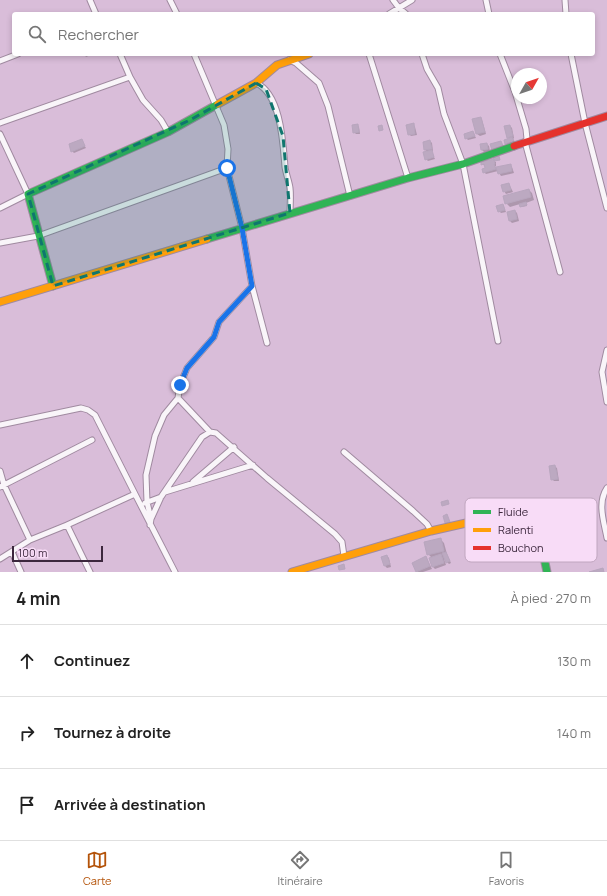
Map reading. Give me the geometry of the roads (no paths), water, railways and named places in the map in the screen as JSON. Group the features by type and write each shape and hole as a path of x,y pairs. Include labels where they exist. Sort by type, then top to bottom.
{"street":[{"path":"90,0 95,12"},
{"path":"170,0 176,12"},
{"path":"393,0 404,12"},
{"path":"392,12 412,0"},
{"path":"486,0 489,12"},
{"path":"565,0 566,12"},
{"path":"0,61 13,56"},
{"path":"121,56 130,77 143,100 161,120 168,132"},
{"path":"195,56 224,125 228,149 227,168 242,228 252,286 267,343"},
{"path":"0,208 28,194 168,132 256,83 277,65 303,56"},
{"path":"370,56 408,178"},
{"path":"423,56 427,69 438,88 444,114 463,164 498,341"},
{"path":"501,56 515,92 526,129 527,139 525,142 560,272"},
{"path":"571,56 585,123 607,208"},
{"path":"290,60 296,63 319,83 328,106 350,196"},
{"path":"0,123 130,77"},
{"path":"256,83 266,89 279,117 283,136 285,168 290,188 290,213"},
{"path":"0,302 290,213 408,178 463,164 525,142 607,116"},
{"path":"0,134 28,194 38,236 53,286"},
{"path":"0,243 38,236 227,168"},
{"path":"151,519 147,502 146,475 155,436 164,415 178,398 180,385 187,368 214,337 219,322 252,286"},
{"path":"607,350 602,372 607,402"},
{"path":"178,398 210,432 216,433 234,447 253,465 335,534 342,542 344,556"},
{"path":"0,425 82,408 95,415 150,525 176,572"},
{"path":"150,525 151,519 161,497 202,437 210,432"},
{"path":"2,486 92,440"},
{"path":"191,484 234,447"},
{"path":"344,452 413,511 427,524 431,531"},
{"path":"165,492 253,465"},
{"path":"0,471 2,486 30,540"},
{"path":"607,488 602,498 602,512 607,538"},
{"path":"0,559 30,540 68,525 135,494"},
{"path":"140,504 161,497"},
{"path":"292,572 431,531 465,523"},
{"path":"68,525 90,572"},
{"path":"12,552 21,572"},
{"path":"545,562 547,572"}]}
